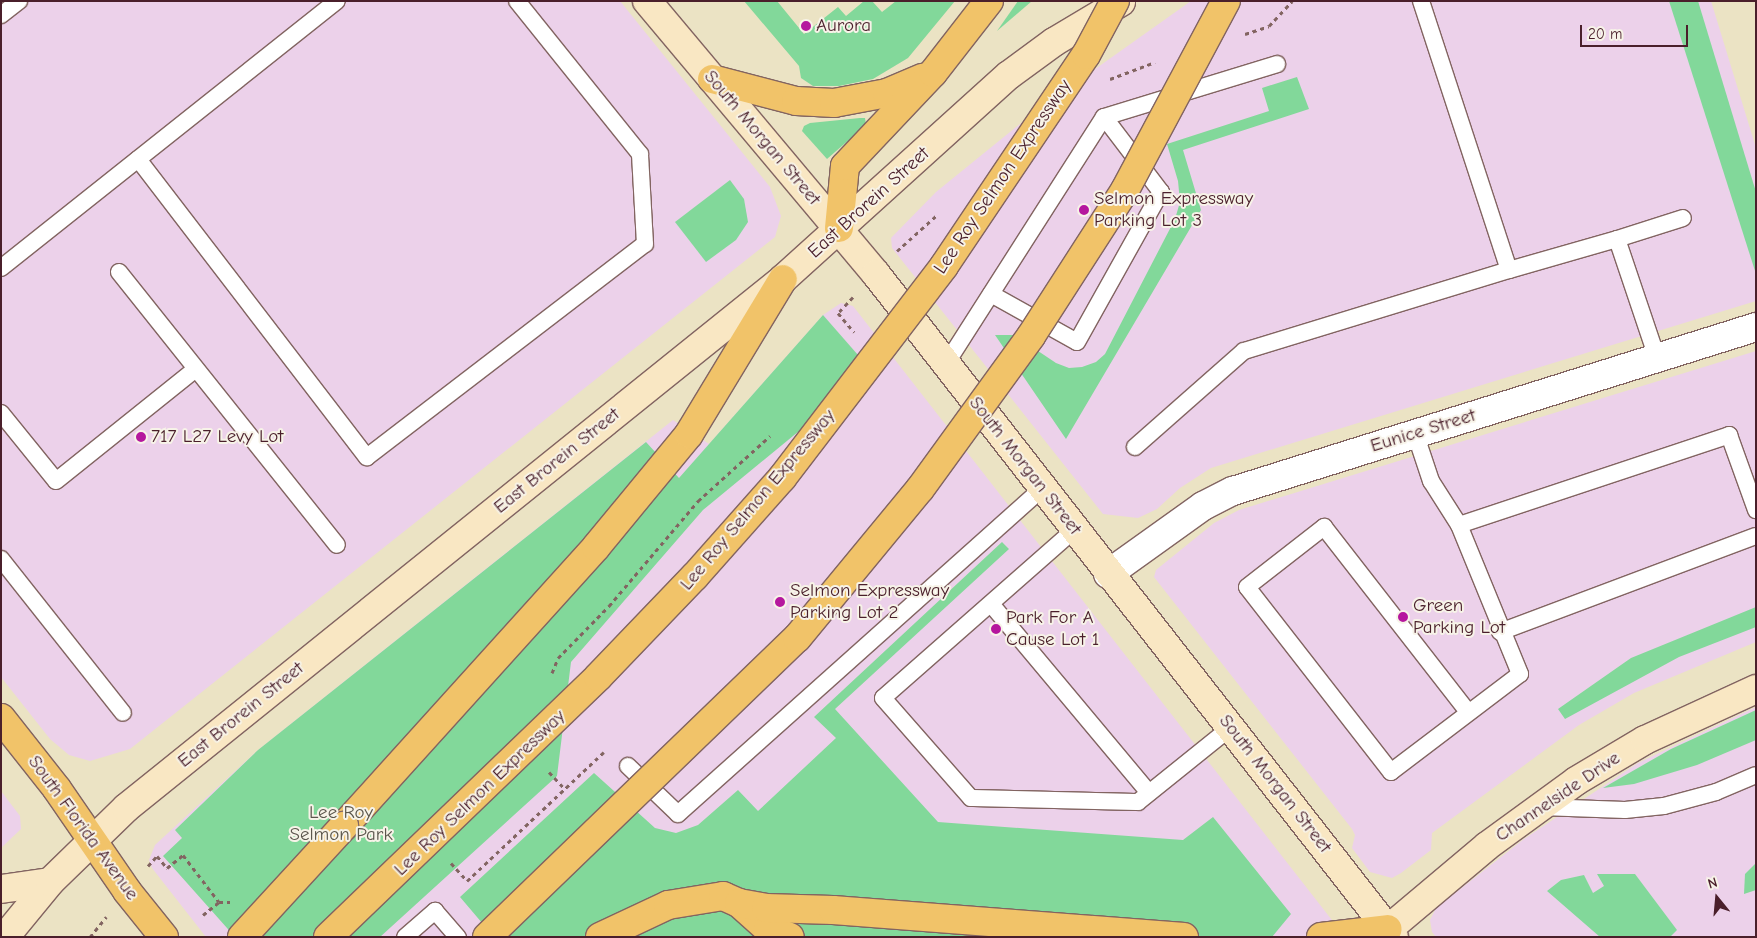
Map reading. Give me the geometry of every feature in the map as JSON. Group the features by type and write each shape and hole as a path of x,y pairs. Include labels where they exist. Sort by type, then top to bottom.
{"main road":[{"name":"South Morgan Street","path":"647,1 839,228 1230,728 1387,934"},
{"path":"839,228 845,166 933,73 989,1"},
{"name":"Lee Roy Selmon Expressway","path":"328,937 598,677 695,576 782,478 944,266 1086,55 1115,1"},
{"name":"East Brorein Street","path":"5,937 50,882 126,808 783,279 1009,76 1054,42 1122,1"},
{"path":"487,937 796,638 920,489 1032,336 1125,190 1226,1"},
{"path":"712,79 796,101 834,103 887,93 933,73"},
{"path":"242,937 596,547 661,469 689,434 783,279"},
{"name":"Channelside Drive","path":"1387,934 1456,871 1539,807 1645,740 1756,689"},
{"name":"South Florida Avenue","path":"1,718 58,789 91,840 164,937"},
{"path":"1,889 50,882"},
{"path":"600,937 642,915 668,905 723,896 739,903 768,929 790,937"},
{"path":"739,903 1184,937"},
{"path":"1321,937 1387,934"}],"street":[{"name":"Eunice Street","path":"1108,574 1203,506 1233,491 1756,327"}],"lane":[{"path":"1,15 19,1"},
{"path":"1,268 337,1"},
{"path":"138,159 367,457 645,244 640,154 517,1"},
{"path":"1421,1 1509,270"},
{"path":"946,364 1104,117 1277,64"},
{"path":"991,294 1077,342 1161,192 1104,117"},
{"path":"1134,448 1244,351 1683,218"},
{"path":"1617,238 1657,358"},
{"path":"119,272 337,545"},
{"path":"1,413 56,481 196,369"},
{"path":"1415,433 1431,481 1459,525 1500,632 1520,674 1391,772 1247,587 1324,527 1468,712"},
{"path":"1459,525 1729,435 1756,510"},
{"path":"628,766 678,814 1042,488"},
{"path":"1074,530 883,698 971,798 1138,802 1230,728"},
{"path":"1500,632 1756,536"},
{"path":"1,559 123,713"},
{"path":"990,604 1149,793"},
{"path":"1539,807 1625,810 1664,806 1716,792 1756,775"},
{"path":"405,937 435,911 458,937"}],"path":[{"path":"1269,26 1292,1"},
{"path":"838,313 846,304"},
{"path":"451,862 467,881 607,748"},
{"path":"549,772 565,789"},
{"path":"150,864 157,856 166,868 183,855 219,902"},
{"path":"203,915 219,902 234,902"}],"shaded area":[{"path":"1,1 620,1 770,187 781,216 775,237 130,749 90,761 69,755 50,739 1,677"},
{"path":"1191,1 1711,1 1756,148 1756,301 1211,468 1180,488 1157,509 1138,518 1103,514 892,248 891,238 936,192 1036,111"},
{"path":"841,303 853,306 1342,933 1337,937 206,937 152,868 149,860 155,845 258,750 673,420 709,444 823,315"},
{"path":"1756,351 1756,642 1634,693 1579,725 1432,833 1431,850 1401,873 1392,878 1370,872 1352,848 1355,835 1352,829 1154,577 1156,570 1214,523 1239,510"},
{"path":"1756,707 1756,937 1436,937 1432,932 1430,920 1436,908 1524,839 1638,763"},
{"path":"1,791 20,816 21,829 1,848"}],"green space":[{"path":"744,1 777,1 804,34 838,7 846,16 864,1 872,1 882,12 896,1 955,1 908,58 873,79 839,86 813,86 801,78 799,66"},
{"path":"1018,1 1032,1 997,31"},
{"path":"1669,1 1698,1 1756,192 1756,274"},
{"path":"1297,77 1309,109 1183,150 1201,210 1066,439 995,335 1014,335 1056,363 1069,368 1082,367 1096,362 1105,354 1175,219 1180,202 1178,181 1167,144 1269,111 1262,88"},
{"path":"865,118 866,125 827,159 802,131 804,126 810,123"},
{"path":"730,180 744,199 748,222 736,240 706,262 675,222"},
{"name":"Lee Roy Selmon Park","path":"823,315 872,371 703,510 571,662 557,776 380,937 235,937 163,856 182,838 175,830 258,750 646,442 679,478"},
{"path":"1002,542 1009,549 835,709 938,822 1183,840 1213,817 1291,914 1272,937 494,937 460,897 594,773 655,828 676,833 698,825 738,790 758,811 836,738 814,717"},
{"path":"1756,607 1756,627 1679,657 1565,719 1558,709 1631,658"},
{"path":"1756,710 1756,740 1697,765 1634,784 1603,788 1671,749"},
{"path":"1756,863 1756,890 1744,894 1745,874"},
{"path":"1597,874 1635,874 1677,930 1670,937 1600,937 1547,891 1561,880 1584,875 1593,893 1604,886"}],"place":[{"name":"Aurora","path":"806,26"},
{"name":"Selmon Expressway Parking Lot 3","path":"1084,210"},
{"name":"717 L27 Levy Lot","path":"141,437"},
{"name":"Selmon Expressway Parking Lot 2","path":"780,602"},
{"name":"Green Parking Lot","path":"1403,617"},
{"name":"Park For A Cause Lot 1","path":"996,629"}]}
